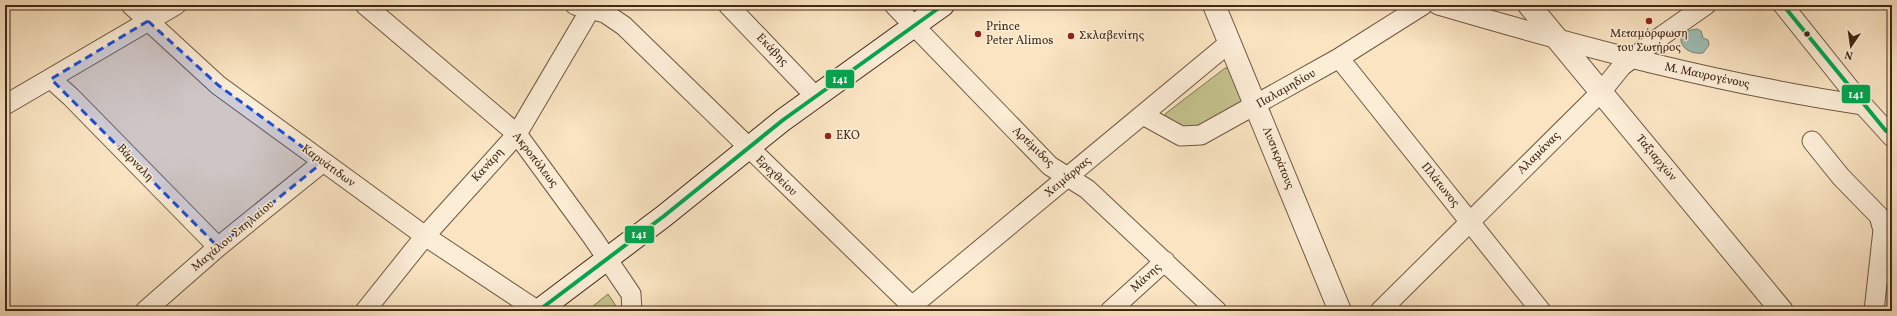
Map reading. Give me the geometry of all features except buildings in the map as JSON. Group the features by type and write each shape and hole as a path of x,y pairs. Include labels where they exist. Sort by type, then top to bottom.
{"street":[{"name":"Καρυάτιδων","path":"131,5 218,85 424,236 538,311"},
{"path":"5,105 176,5"},
{"name":"Ακροπόλεως","path":"365,5 517,134 631,294 632,311"},
{"name":"Εκάβης","path":"728,5 816,96"},
{"name":"Αρτέμιδος","path":"894,5 1050,166 1087,189 1217,311"},
{"path":"538,311 608,260 748,148 816,96 943,5"},
{"name":"Λυσικράτους","path":"1214,5 1340,311"},
{"name":"Παλαμηδίου","path":"1143,115 1181,136 1191,137 1201,135 1256,106 1339,58 1423,5"},
{"name":"Μ. Μαυρογένους","path":"1438,5 1558,40 1630,59 1793,94 1863,105"},
{"name":"Ταξιαρχών","path":"1529,5 1782,311"},
{"name":"Αλαμάνας","path":"1380,311 1601,92 1622,66 1706,5"},
{"path":"1783,5 1863,105 1890,131"},
{"name":"Κανάρη","path":"365,311 424,236 517,134 586,6"},
{"name":"Ερεχθείου","path":"586,6 605,13 624,26 912,309"},
{"name":"Χειμάρρας","path":"912,309 1229,43"},
{"name":"Πλάτωνος","path":"1339,58 1541,311"},
{"name":"Βάρναλη","path":"51,79 71,97 218,247"},
{"path":"1812,141 1841,177 1879,216 1883,230 1874,311"},
{"name":"Μαγάλου Σπηλαίου","path":"145,311 218,247 323,162"},
{"name":"Μάνης","path":"1110,311 1165,261"}],"highlighted area":[{"path":"148,21 218,85 323,162 218,247 51,79"}],"shaded area":[{"path":"1225,68 1230,69 1245,104 1192,131 1169,120 1165,114"},
{"path":"608,294 616,306 614,311 587,311"}],"water":[{"path":"1697,29 1701,31 1703,38 1708,40 1709,45 1703,53 1696,53 1684,48 1681,39 1683,34"}],"transit line":[{"name":"141","path":"538,311 664,216 783,120 943,5"},
{"name":"141","path":"1783,5 1886,131 1892,127"}],"place":[{"name":"Μεταμόρφωση του Σωτήρος","path":"1649,21"},
{"name":"Prince Peter Alimos","path":"978,34"},
{"name":"Σκλαβενίτης","path":"1071,36"},
{"name":"EKO","path":"828,136"}]}
